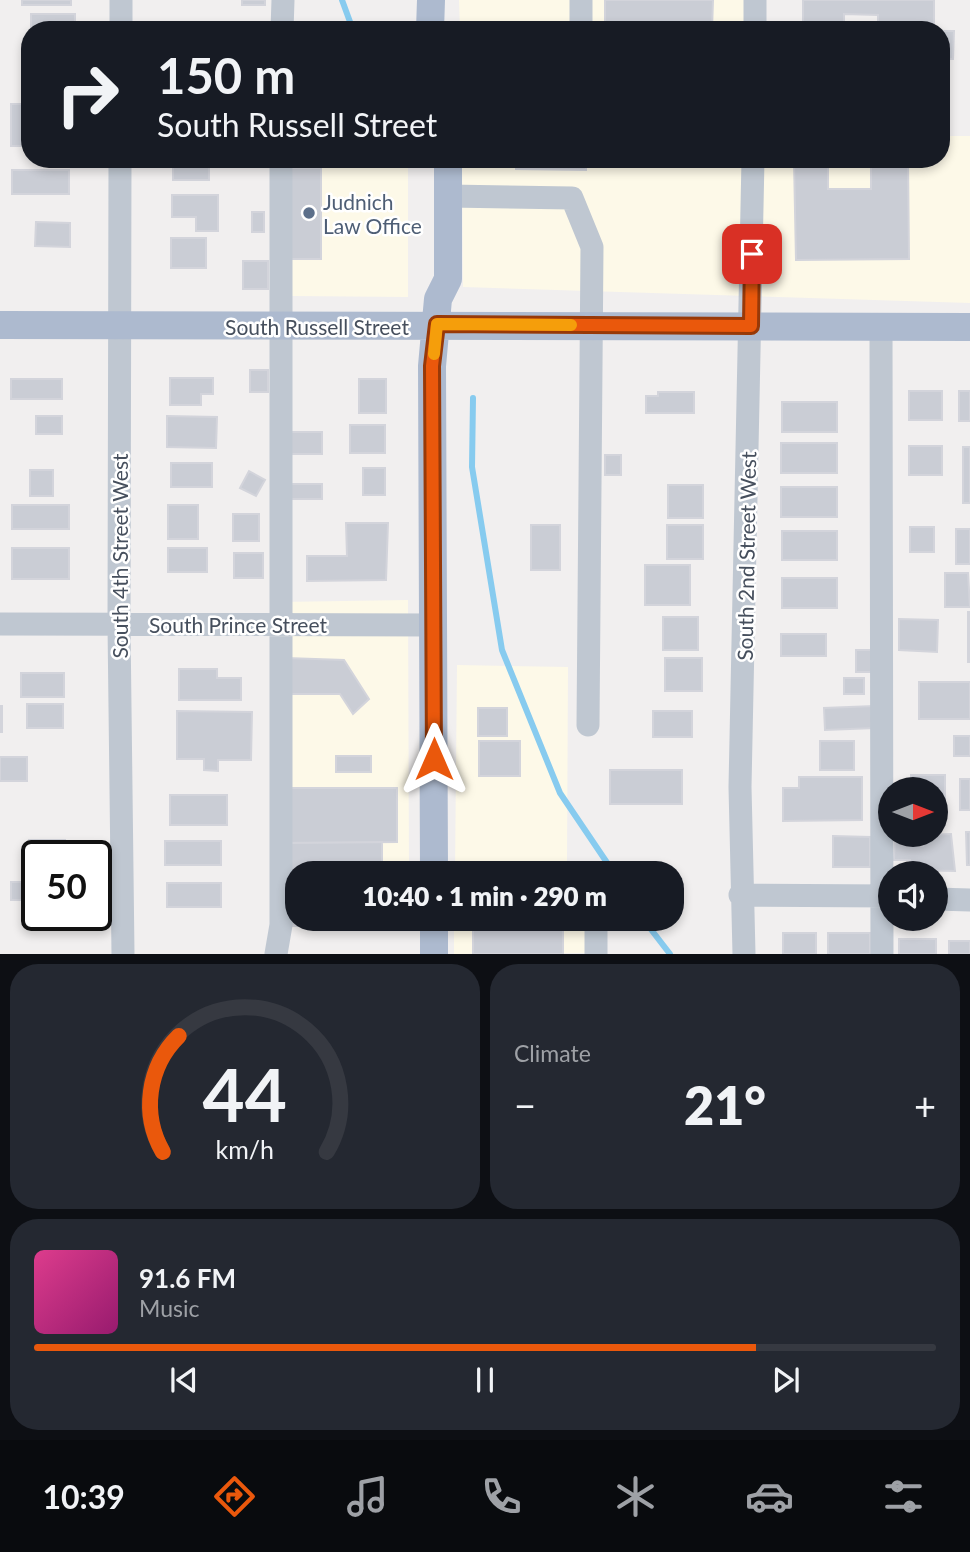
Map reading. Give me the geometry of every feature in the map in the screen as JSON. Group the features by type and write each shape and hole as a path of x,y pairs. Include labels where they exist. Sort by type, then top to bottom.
{"main road":[{"path":"430,21 431,0"},
{"path":"447,0 447,21"},
{"path":"430,168 429,280 438,311"},
{"path":"434,861 432,366 438,311 448,279 448,168"},
{"name":"South Russell Street","path":"0,325 280,327 438,311 593,325 970,327"},
{"path":"434,931 434,954"}],"street":[{"path":"121,0 121,21"},
{"path":"282,21 283,0"},
{"path":"581,0 581,21"},
{"path":"755,0 755,21"},
{"name":"South 4th Street West","path":"120,168 119,625 123,954"},
{"path":"276,954 281,925 281,168"},
{"name":"South 2nd Street West","path":"744,954 740,895 753,168"},
{"path":"448,196 572,198 592,247 588,725"},
{"path":"881,327 887,861"},
{"name":"South Prince Street","path":"0,624 434,625"},
{"path":"740,895 878,896"},
{"path":"948,899 970,900"},
{"path":"596,931 596,954"},
{"path":"882,954 884,931"}],"shaded area":[{"path":"459,0 756,0 755,21 460,21"},
{"path":"950,136 970,136 970,303 463,287 462,168 950,168"},
{"path":"291,168 408,168 408,297 291,296"},
{"path":"408,600 409,861 285,861 285,925 281,925 279,602"},
{"path":"457,665 568,667 567,861 455,861"},
{"path":"454,931 592,931 592,953 454,954"}],"building":[{"path":"22,0 71,0 71,5 22,5"},
{"path":"242,0 265,0 265,5 242,5"},
{"path":"605,0 713,0 712,21 605,21"},
{"path":"803,0 934,0 934,21 878,21 878,15 844,14 844,21 803,21"},
{"path":"31,14 75,14 75,21 31,21"},
{"path":"950,31 954,31 953,59 950,59"},
{"path":"11,104 21,104 21,146 11,146"},
{"path":"173,168 209,168 209,180 173,180"},
{"path":"291,168 321,168 321,259 291,259"},
{"path":"586,168 586,170 516,169"},
{"path":"794,168 828,168 828,189 871,189 871,168 908,168 909,259 796,260"},
{"path":"12,170 69,170 69,194 12,194"},
{"path":"172,195 218,195 218,231 196,231 196,217 172,217"},
{"path":"252,212 264,212 264,232 252,232"},
{"path":"36,222 70,223 70,247 35,246"},
{"path":"171,238 206,238 206,268 171,268"},
{"path":"243,261 268,261 268,289 243,289"},
{"path":"250,370 268,370 268,392 250,392"},
{"path":"170,378 213,378 213,394 201,394 201,405 170,405"},
{"path":"11,379 62,379 62,399 11,399"},
{"path":"359,379 386,379 386,413 359,413"},
{"path":"909,391 942,391 942,420 909,420"},
{"path":"959,391 970,391 970,421 959,421"},
{"path":"658,392 694,392 694,413 646,413 646,396 658,396"},
{"path":"782,402 837,402 837,432 782,432"},
{"path":"36,416 62,416 62,434 36,434"},
{"path":"167,416 217,417 216,448 167,447"},
{"path":"350,425 385,425 385,453 350,453"},
{"path":"287,432 322,432 322,454 287,454"},
{"path":"781,443 837,443 837,473 781,473"},
{"path":"909,446 942,446 942,475 909,475"},
{"path":"963,447 970,447 970,503 963,503"},
{"path":"605,455 621,455 621,475 605,475"},
{"path":"171,463 212,463 212,487 171,487"},
{"path":"363,468 385,468 385,495 363,495"},
{"path":"30,470 53,470 53,496 30,496"},
{"path":"249,471 265,480 256,496 240,488"},
{"path":"288,484 322,484 322,499 288,499"},
{"path":"668,485 703,485 703,518 668,518"},
{"path":"781,487 837,487 837,517 781,517"},
{"path":"12,505 69,505 69,529 12,529"},
{"path":"168,505 198,505 198,539 168,539"},
{"path":"233,514 259,514 259,541 233,541"},
{"path":"346,523 388,523 386,580 307,581 307,556 347,556"},
{"path":"531,525 560,525 560,570 531,570"},
{"path":"667,525 703,525 703,559 667,559"},
{"path":"910,527 934,527 934,552 910,552"},
{"path":"956,529 970,529 970,564 956,564"},
{"path":"782,531 837,531 837,560 782,560"},
{"path":"12,548 69,548 69,579 12,579"},
{"path":"168,548 207,548 207,572 168,572"},
{"path":"234,553 263,553 263,578 234,578"},
{"path":"645,565 690,565 690,605 645,605"},
{"path":"945,573 968,573 970,607 945,607"},
{"path":"782,578 837,578 837,608 782,608"},
{"path":"970,612 970,662 968,662"},
{"path":"663,617 698,617 698,650 663,650"},
{"path":"899,619 938,620 937,652 899,650"},
{"path":"781,634 826,634 826,656 781,656"},
{"path":"856,650 875,650 875,672 856,672"},
{"path":"286,658 344,660 369,699 353,714 340,694 286,694"},
{"path":"665,658 702,658 702,691 665,691"},
{"path":"179,669 217,669 217,678 241,678 241,700 179,700"},
{"path":"21,673 64,673 64,697 21,697"},
{"path":"844,678 864,678 864,694 844,694"},
{"path":"919,682 970,682 970,719 919,719"},
{"path":"27,704 63,704 63,728 27,728"},
{"path":"2,706 2,732 0,732"},
{"path":"874,706 875,728 825,730 824,708"},
{"path":"478,708 507,708 507,736 478,736"},
{"path":"177,711 252,712 251,760 218,760 218,771 204,770 204,759 177,759"},
{"path":"653,711 692,711 692,737 653,737"},
{"path":"954,736 970,736 970,756 954,756"},
{"path":"479,741 520,741 520,776 479,776"},
{"path":"820,741 854,741 854,770 820,770"},
{"path":"336,756 371,756 371,772 336,772"},
{"path":"0,757 27,757 27,781 0,781"},
{"path":"610,770 682,770 682,804 610,804"},
{"path":"911,775 945,775 945,777"},
{"path":"799,777 862,777 862,820 783,821 783,788 799,788"},
{"path":"960,779 970,779 970,810 960,810"},
{"path":"291,788 397,788 397,842 291,843"},
{"path":"170,795 227,795 227,825 170,825"},
{"path":"966,832 970,832 970,865 967,865"},
{"path":"948,834 951,834 955,871 948,871 948,861 894,860 895,847 948,847"},
{"path":"833,836 870,837 870,867 833,867"},
{"path":"165,841 221,841 221,865 165,865"},
{"path":"382,842 382,861 285,861 285,926 281,926 281,843"},
{"path":"11,882 21,882 21,900 11,900"},
{"path":"167,883 221,883 221,907 167,907"},
{"path":"473,931 563,931 563,954 473,954"},
{"path":"783,933 816,933 816,954 783,954"},
{"path":"828,933 870,933 870,954 828,954"},
{"path":"899,939 936,939 936,954 899,954"},
{"path":"949,941 970,941 970,954 949,954"}],"waterway":[{"path":"342,0 350,21"},
{"path":"473,398 472,467 502,650 560,793 606,861"},
{"path":"652,931 670,954"}],"slow traffic":[{"path":"434,354 437,324 571,325"}],"place":[{"name":"Judnich Law Office","path":"309,213"}],"route":[{"path":"434,759 432,366 437,324 751,326 752,254"}]}
